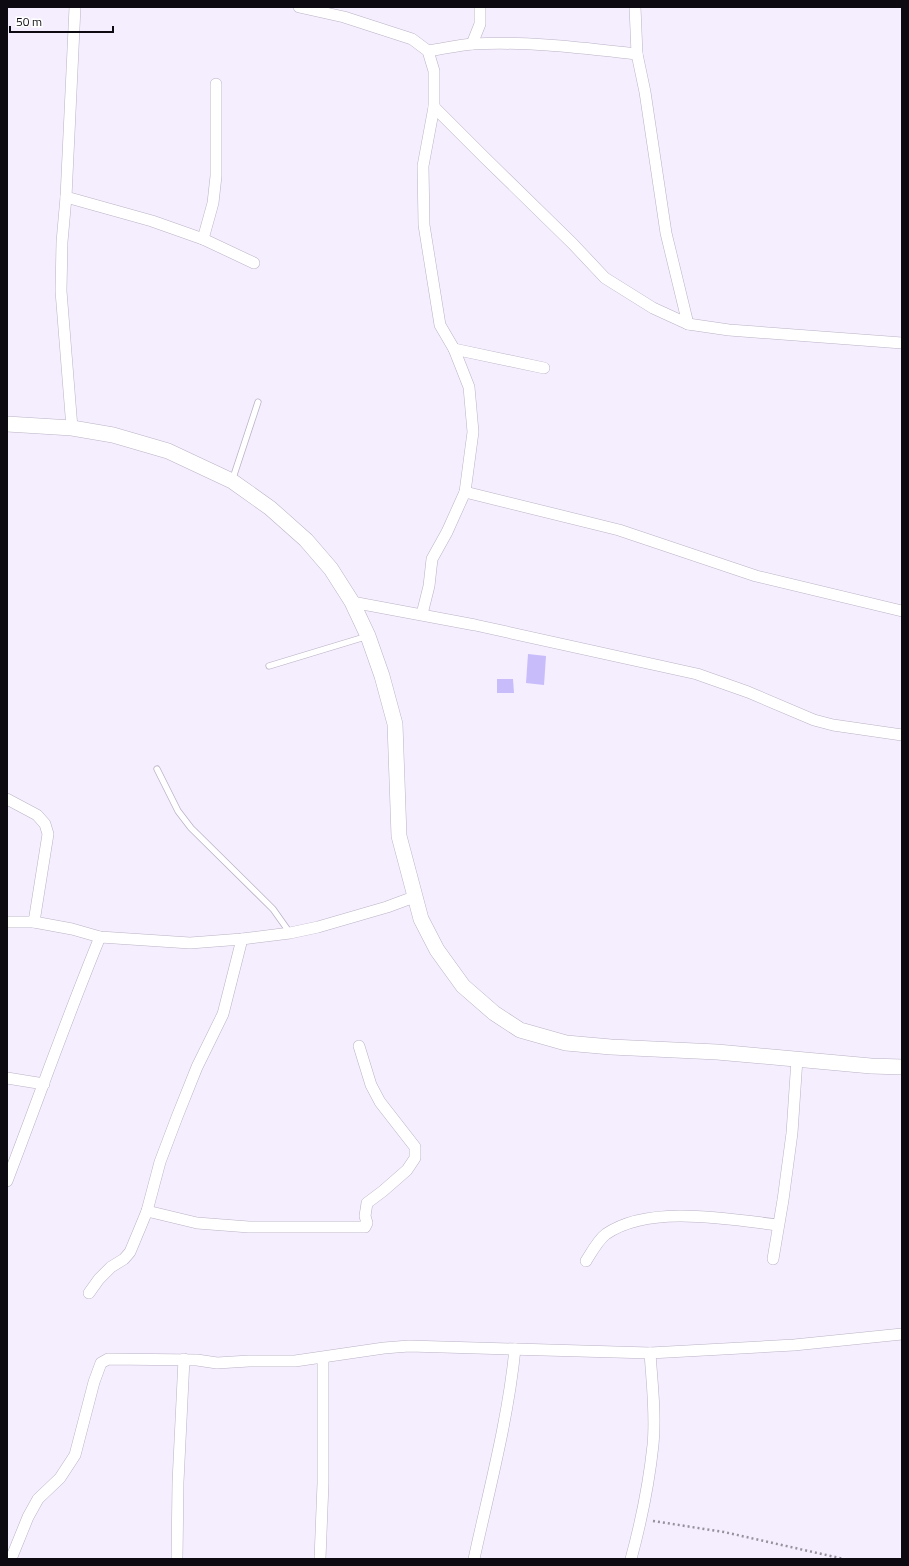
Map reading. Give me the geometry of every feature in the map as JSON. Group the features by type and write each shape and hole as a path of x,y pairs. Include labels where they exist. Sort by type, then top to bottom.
{"main road":[{"path":"7,424 72,428 113,435 168,451 232,481 270,508 306,540 331,569 352,602 368,636 382,676 395,724 399,836 421,919 437,950 463,986 494,1014 520,1030 566,1043 611,1047 717,1052 871,1066 902,1067"}],"street":[{"path":"72,428 61,291 62,242 66,197 75,7"},
{"path":"299,7 344,17 412,39 428,51 434,71 434,107 423,166 424,225 440,325 454,349 469,387 474,432 465,492 447,532 432,559 429,586 422,614"},
{"path":"472,44 480,24 480,7"},
{"path":"635,7 637,54 645,92 666,233 688,324"},
{"path":"428,51 472,44 512,43 556,45 637,54"},
{"path":"203,239 213,203 216,176 216,84"},
{"path":"434,107 573,244 605,278 653,308 688,324 729,330 902,344"},
{"path":"66,197 144,218 203,239 254,263"},
{"path":"454,349 544,368"},
{"path":"465,492 619,530 756,576 902,611"},
{"path":"352,602 422,614 697,674 748,692 814,720 833,725 902,735"},
{"path":"7,799 37,815 45,824 48,834 34,922"},
{"path":"7,922 34,922 72,929 100,937 190,943 290,933 318,927 387,907 414,897"},
{"path":"7,1181 74,1000 100,937"},
{"path":"89,1293 103,1275 124,1259 130,1252 147,1211 160,1162 177,1116 197,1068 224,1014 242,939"},
{"path":"147,1211 197,1223 249,1227 364,1227 367,1223 365,1216 366,1203 383,1191 406,1170 415,1158 415,1147 380,1102 372,1085 359,1046"},
{"path":"773,1259 792,1133 797,1059"},
{"path":"7,1078 44,1084"},
{"path":"586,1261 604,1236 619,1227 636,1220 702,1216 778,1225"},
{"path":"11,1559 28,1517 38,1498 60,1478 75,1455 94,1382 101,1363 108,1359 184,1359 217,1363 295,1361 324,1358 384,1348 409,1346 650,1353 794,1345 902,1334"},
{"path":"474,1559 505,1414 515,1349"},
{"path":"631,1559 641,1519 653,1444 650,1353"},
{"path":"320,1559 323,1483 324,1358"},
{"path":"177,1559 178,1482 184,1359"}],"lane":[{"path":"232,481 258,402"},
{"path":"269,666 368,636"},
{"path":"157,769 178,811 191,828 274,909 290,933"}],"path":[{"path":"641,1519 724,1532 844,1559"}],"building":[{"path":"528,654 546,656 544,685 526,683"},
{"path":"497,679 513,679 514,693 497,693"}]}
